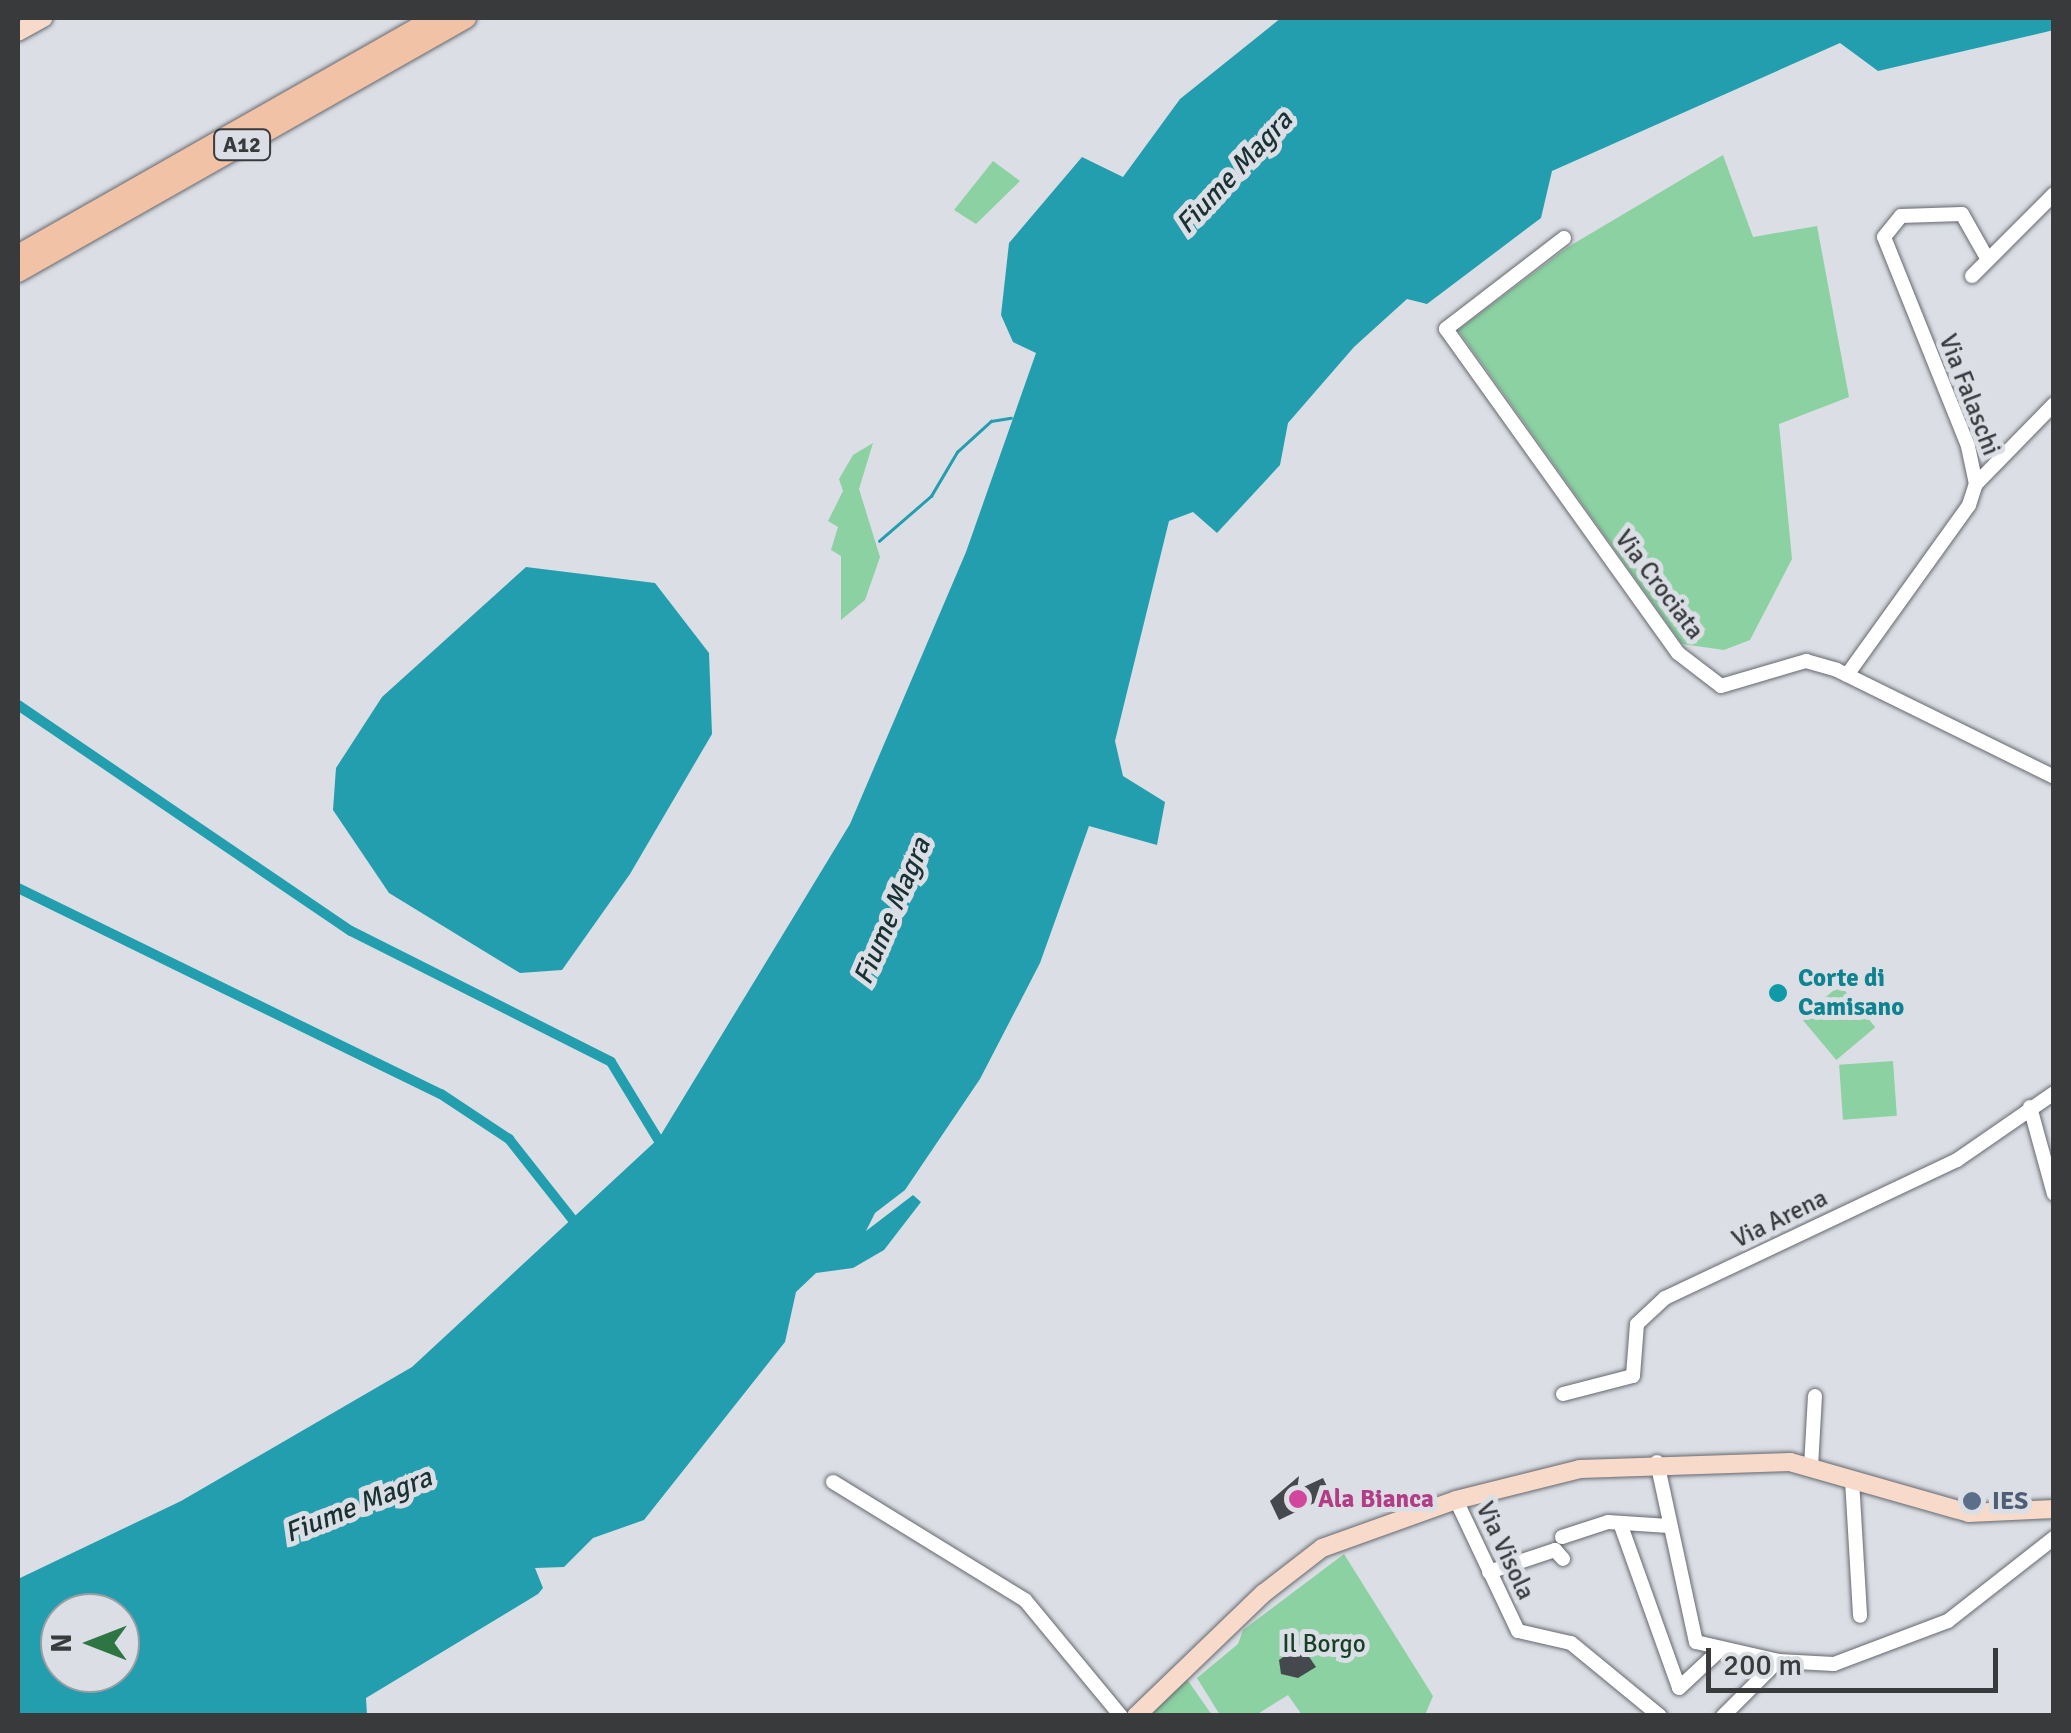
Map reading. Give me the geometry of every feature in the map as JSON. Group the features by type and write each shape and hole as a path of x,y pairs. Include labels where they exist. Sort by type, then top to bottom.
{"highway":[{"name":"A12","path":"18,255 436,18"},
{"name":"A12","path":"18,272 466,18"}],"main road":[{"path":"18,32 44,18"},
{"path":"1136,1716 1302,1560 1456,1500 1596,1465 1657,1462 1812,1467 1969,1513 2054,1509"}],"street":[{"path":"1972,276 2054,194"},
{"name":"Via Falaschi","path":"1846,675 1970,505 1976,484 1968,446 1884,236 1901,216 1962,214 1987,258"},
{"name":"Via Crociata","path":"1564,238 1454,318 1448,337 1678,653 1721,686 1806,662 1846,675 2054,778"},
{"path":"1976,484 2054,404"},
{"name":"Via Arena","path":"1563,1394 1632,1376 1637,1324 1665,1298 1958,1160 2054,1092"},
{"path":"2030,1107 2054,1194"},
{"path":"1812,1467 1815,1396"},
{"path":"1657,1462 1696,1642 1778,1661 1834,1664 1948,1621 2054,1538"},
{"path":"1852,1480 1860,1616"},
{"path":"833,1482 1025,1600 1122,1716"},
{"name":"Via Visola","path":"1456,1500 1518,1631 1571,1643 1660,1716"},
{"path":"1562,1537 1620,1523 1669,1526"},
{"path":"1620,1523 1680,1688 1721,1649"},
{"path":"1489,1572 1555,1550 1563,1559"},
{"path":"1723,1716 1778,1661"}],"green space":[{"path":"1723,155 1753,237 1817,226 1849,397 1779,424 1792,559 1750,640 1724,650 1682,644 1458,330 1568,247"},
{"path":"993,161 1020,181 976,224 954,210"},
{"path":"873,443 859,489 880,557 865,600 841,620 841,556 831,550 838,527 828,521 843,491 839,479 853,455"},
{"path":"1840,985 1875,1027 1836,1060 1801,1018"},
{"path":"1893,1061 1897,1116 1843,1120 1839,1065"},
{"name":"Il Borgo","path":"1344,1554 1433,1696 1425,1715 1302,1715 1288,1695 1256,1715 1220,1715 1197,1678 1238,1644 1243,1630"},
{"path":"1184,1675 1212,1715 1148,1716"}],"water":[{"name":"Fiume Magra","path":"1281,18 2053,18 2054,30 1878,71 1840,43 1552,171 1541,218 1427,304 1407,299 1354,347 1288,423 1280,465 1217,533 1193,512 1169,521 1115,741 1123,776 1165,802 1157,845 1089,826 1040,963 980,1079 905,1190 875,1213 866,1231 913,1195 921,1202 884,1250 853,1268 816,1273 796,1292 785,1342 644,1520 593,1538 564,1567 535,1568 543,1588 538,1594 366,1698 367,1715 18,1715 18,1579 181,1501 412,1367 659,1138 850,824 966,552 1036,353 1013,342 1001,315 1009,243 1082,157 1123,177 1180,99"},
{"path":"526,567 655,583 709,653 712,734 630,874 562,970 520,973 389,893 333,810 336,768 382,697"}],"building":[{"name":"Ala Bianca","path":"1299,1476 1297,1490 1323,1478 1331,1495 1279,1520 1270,1501"},
{"name":"Il Borgo","path":"1301,1645 1316,1667 1298,1678 1281,1674 1279,1660"}],"waterway":[{"path":"879,541 931,496 957,452 991,421 1011,418"},
{"path":"18,705 351,931 611,1062 664,1149"},
{"path":"18,888 441,1094 509,1139 580,1229"}],"place":[{"name":"Corte di Camisano","path":"1778,993"},
{"name":"Ala Bianca","path":"1298,1499"},
{"name":"IES","path":"1972,1501"}]}
